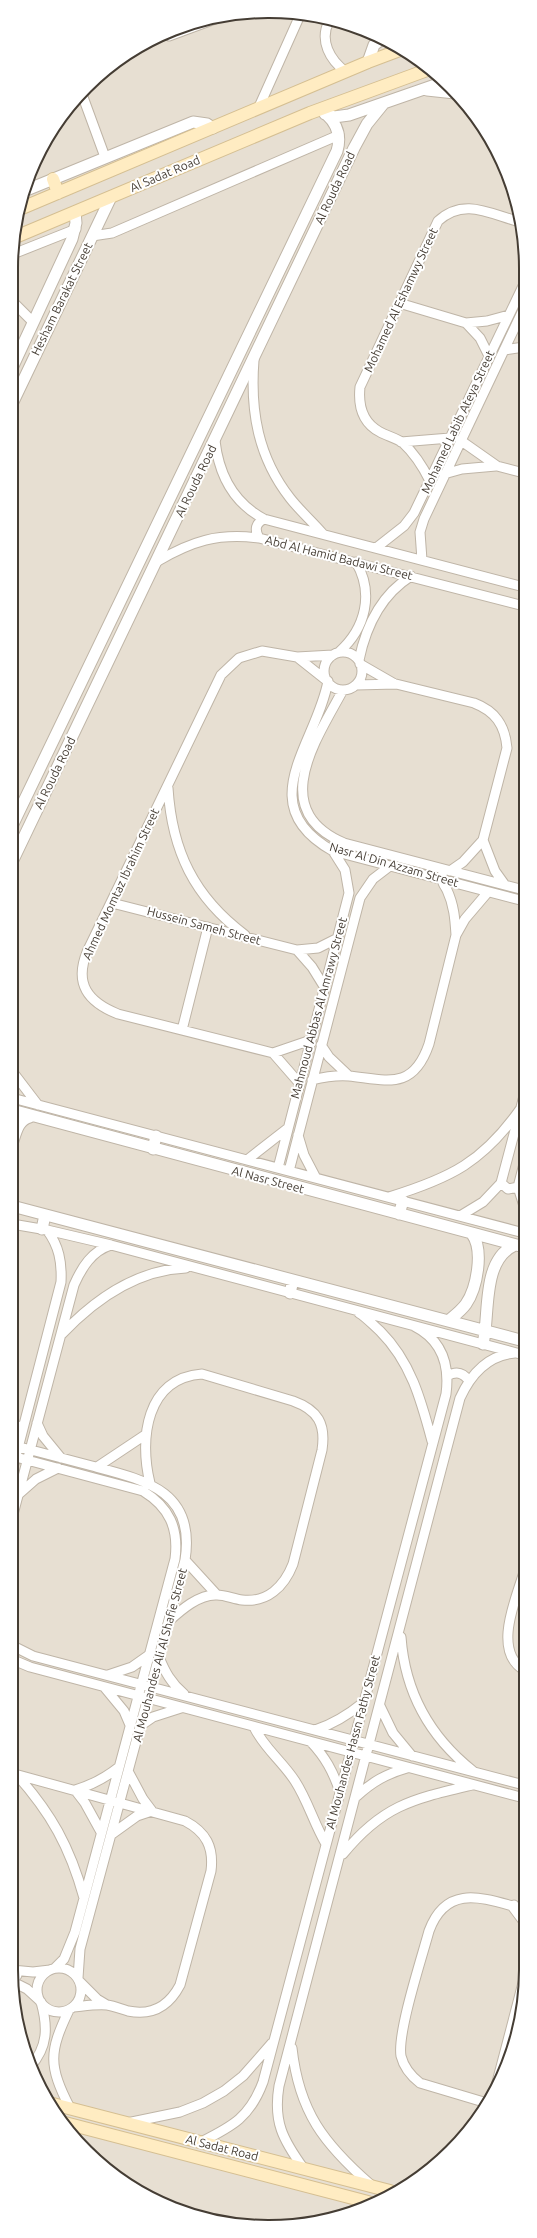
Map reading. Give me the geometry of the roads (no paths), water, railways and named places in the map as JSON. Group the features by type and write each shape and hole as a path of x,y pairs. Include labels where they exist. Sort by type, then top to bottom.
{"main road":[{"name":"Al Sadat Road","path":"26,206 394,52"},
{"name":"Al Sadat Road","path":"20,235 423,72"},
{"path":"53,179 58,193"},
{"name":"Al Sadat Road","path":"58,2105 386,2190"},
{"path":"122,2138 126,2123"},
{"name":"Al Sadat Road","path":"72,2125 364,2201"}],"street":[{"path":"258,109 299,20"},
{"path":"328,26 325,36 326,47 330,57 346,72"},
{"path":"368,62 374,45 377,43"},
{"path":"322,113 349,115 438,84"},
{"path":"422,90 447,92"},
{"path":"84,99 105,157"},
{"name":"Al Rouda Road","path":"18,850 254,360 354,148 367,124 384,103"},
{"name":"Al Rouda Road","path":"18,814 298,234 339,139 336,127 322,113"},
{"path":"31,188 193,122 207,124 213,128"},
{"path":"19,252 76,229 85,230 92,236 103,236 112,233 339,139 350,142 354,148"},
{"name":"Hesham Barakat Street","path":"18,391 111,197"},
{"name":"Mohamed Al Eshamwy Street","path":"430,481 419,462 401,442 371,426 362,413 359,398 364,378 433,230 446,214 465,208 514,221"},
{"name":"Hesham Barakat Street","path":"18,355 76,229 75,212"},
{"path":"298,234 311,240"},
{"path":"286,257 299,264"},
{"name":"Mohamed Labib Ateya Street","path":"376,548 404,526 414,513 519,294"},
{"path":"398,303 466,323 488,321 509,315"},
{"path":"18,307 33,322"},
{"name":"Mohamed Labib Ateya Street","path":"422,560 420,532 424,519 460,440 519,318"},
{"path":"466,323 480,338 489,356"},
{"path":"504,350 519,348"},
{"path":"254,360 253,408 257,433 265,456 276,479 291,499 323,534"},
{"path":"401,442 450,438"},
{"path":"460,440 497,466"},
{"name":"Abd Al Hamid Badawi Street","path":"215,441 217,460 230,488 250,512 264,519 519,586"},
{"path":"444,474 467,468 497,466 519,472"},
{"path":"259,538 256,533 256,527 259,522 264,519"},
{"name":"Abd Al Hamid Badawi Street","path":"156,562 186,546 203,540 238,535 259,538 356,562 519,605"},
{"path":"327,680 324,668 326,662 351,640 365,612 366,586 362,573 356,562"},
{"path":"356,685 361,676 360,662 366,634 382,602 400,583 411,576"},
{"name":"Ahmed Momtaz Ibrahim Street","path":"273,1053 113,1012 98,1005 83,984 83,962 221,675 239,658 262,652 297,657 336,653"},
{"path":"336,653 350,653 360,662 396,684"},
{"path":"297,657 335,688 343,690 356,685 396,684 485,707 495,715 502,724 508,748 483,840 463,862 447,870 441,879 450,897 455,916 456,935 425,1056 418,1066 409,1074 398,1080 385,1082 349,1076 330,1076 312,1080"},
{"name":"Nasr Al Din Azzam Street","path":"327,680 319,711 296,765 292,780 294,809 309,834 333,851 519,900"},
{"name":"Nasr Al Din Azzam Street","path":"343,690 322,731 302,778 301,791 304,805 310,818 319,828 344,843 519,889"},
{"path":"54,740 68,746"},
{"path":"40,769 54,775"},
{"path":"167,787 169,812 174,838 183,862 195,884 208,902 229,923 249,938"},
{"path":"483,840 488,856 505,885"},
{"name":"Mahmoud Abbas Al Amrawy Street","path":"278,1168 349,893 345,870 333,851"},
{"name":"Mahmoud Abbas Al Amrawy Street","path":"289,1171 360,898 373,879 390,866"},
{"path":"456,935 476,905 488,892"},
{"path":"349,893 356,893 360,898"},
{"name":"Hussein Sameh Street","path":"112,902 297,950 318,948 338,938"},
{"path":"182,1030 208,927"},
{"path":"297,950 312,967 325,988"},
{"path":"300,1084 273,1053 311,1040"},
{"path":"321,1045 329,1057 349,1076"},
{"path":"18,1079 38,1105"},
{"path":"18,1100 519,1232"},
{"path":"389,1197 442,1179 465,1166 505,1130 519,1111"},
{"name":"Al Nasr Street","path":"18,1112 30,1117 519,1246"},
{"path":"460,1216 483,1202 501,1183 519,1116"},
{"path":"18,1126 24,1118 30,1117"},
{"path":"247,1160 288,1128"},
{"path":"298,1132 304,1155 316,1178"},
{"path":"153,1149 156,1136"},
{"path":"501,1183 508,1189 518,1187"},
{"path":"519,1183 519,1190"},
{"path":"399,1214 403,1201"},
{"path":"18,1208 519,1340"},
{"path":"18,1439 24,1424 61,1282 58,1246 45,1229 45,1215"},
{"path":"18,1225 45,1229 111,1245 519,1354"},
{"path":"448,1321 466,1304 471,1294 479,1252 477,1241 472,1234"},
{"path":"18,1495 74,1284 78,1274 93,1256 102,1248 111,1245"},
{"path":"483,1344 486,1331 486,1300 495,1267 507,1249 519,1246"},
{"path":"60,1336 83,1313 121,1287 145,1276 170,1269 195,1268"},
{"path":"290,1293 294,1280"},
{"path":"346,1308 361,1314 374,1325 389,1341 405,1364 420,1394 432,1442"},
{"name":"Al Mouhandes Hassn Fathy Street","path":"201,2142 235,2125 247,2113 257,2098 263,2082 446,1394 447,1376 444,1360 438,1346 428,1333 414,1326"},
{"name":"Al Mouhandes Hassn Fathy Street","path":"304,2169 286,2143 277,2115 279,2086 401,1629 460,1398 469,1381 490,1361 502,1354 519,1354"},
{"path":"447,1376 460,1372 465,1375 469,1381"},
{"path":"150,1483 144,1451 144,1435 159,1396 167,1386 178,1379 196,1375 215,1377 305,1406 315,1414 322,1425 324,1438 322,1450 288,1577 280,1588 269,1596 256,1600 242,1600 217,1595 188,1606 169,1621"},
{"path":"37,1423 43,1436 61,1458"},
{"path":"18,1428 24,1424"},
{"path":"97,1467 144,1435"},
{"name":"Al Mouhandes Ali Al Shafie Street","path":"18,1447 97,1467 150,1483 171,1498 179,1509 187,1534 185,1560 80,1950 78,1980"},
{"name":"Al Mouhandes Ali Al Shafie Street","path":"18,1457 143,1491 159,1503 171,1519 176,1532 177,1545 175,1559 70,1946 64,1959 53,1969"},
{"path":"18,1495 36,1479 58,1468"},
{"path":"185,1560 217,1595"},
{"path":"519,1594 507,1636 508,1648 513,1659 519,1665"},
{"path":"401,1629 402,1653 407,1677 426,1721 457,1758 476,1773"},
{"path":"18,1648 33,1656 519,1784"},
{"path":"107,1675 132,1667 149,1655"},
{"path":"159,1657 165,1672 174,1686 186,1696"},
{"path":"18,1662 30,1667 104,1687 519,1797"},
{"path":"104,1687 124,1711 130,1725"},
{"path":"315,1730 333,1724 364,1702"},
{"path":"380,1706 393,1733 412,1756"},
{"path":"140,1726 153,1717 168,1711 184,1708"},
{"path":"254,1727 265,1746 284,1766 303,1793 318,1831 326,1844"},
{"path":"311,1742 324,1756 334,1773 340,1792"},
{"path":"75,1790 91,1785 106,1777 119,1766"},
{"path":"357,1796 372,1782 389,1773 409,1768"},
{"path":"128,1771 138,1792 152,1811"},
{"path":"18,1774 152,1811 196,1826 204,1835 210,1846 213,1858 211,1871 180,1985 174,1996 165,2005 153,2011 140,2013 108,2006 71,2008 59,2012 52,2011 27,1989 19,1985"},
{"path":"18,1777 40,1801 66,1844 76,1870 84,1898"},
{"path":"340,1857 361,1834 391,1810 434,1793 474,1785"},
{"path":"75,1790 85,1803 101,1832"},
{"path":"112,1834 131,1820 152,1811"},
{"path":"481,2101 420,2083 405,2068 400,2047 430,1931 434,1919 442,1908 453,1901 465,1897 479,1897 519,1908"},
{"path":"512,1906 519,1904"},
{"path":"512,1906 519,1915"},
{"path":"35,2061 38,2058 46,2030 38,1986 40,1979 53,1969"},
{"path":"18,1970 33,1972 66,1969 97,1999 108,2006"},
{"path":"70,2108 56,2079 53,2064 57,2035 71,2008 79,1999 81,1992 78,1980"},
{"path":"504,2054 515,2015"},
{"path":"126,2123 180,2112 203,2103 224,2091 244,2076 261,2058 275,2039"},
{"path":"291,2042 298,2084 314,2123 330,2146 372,2186"}]}
